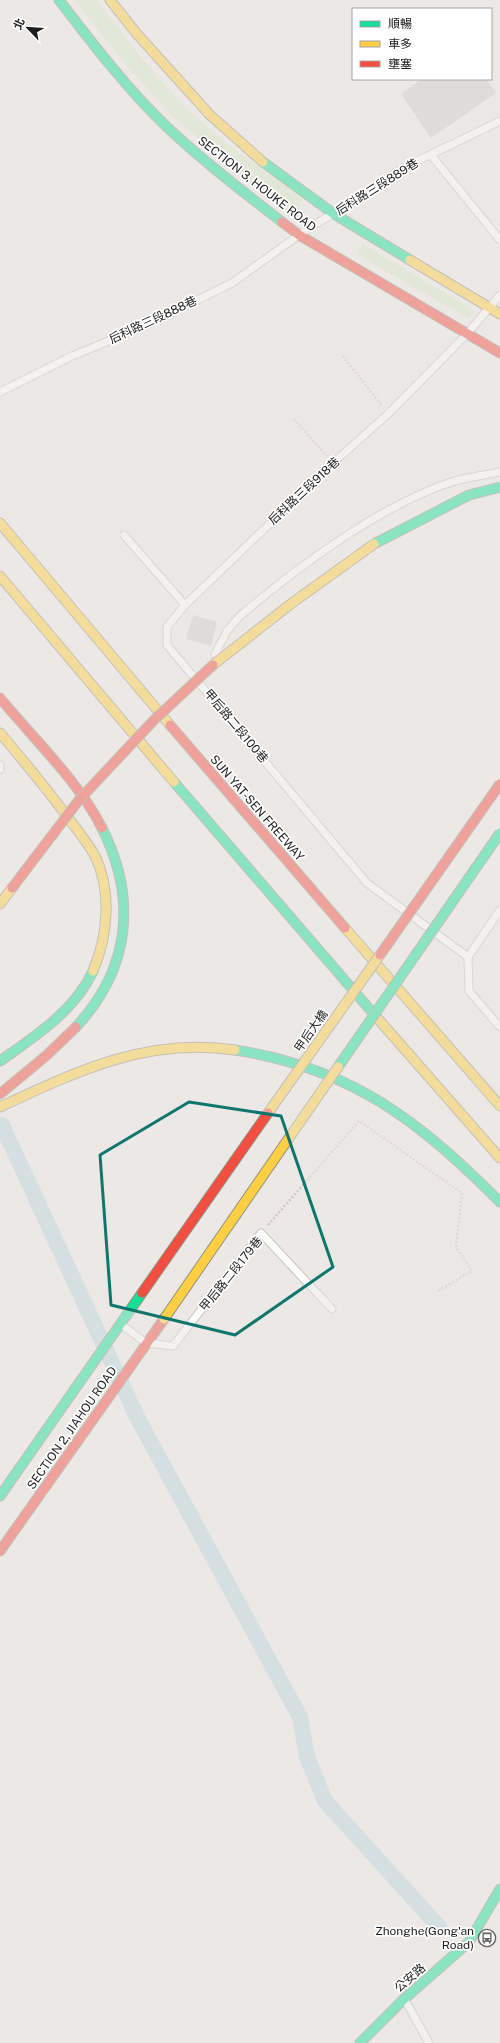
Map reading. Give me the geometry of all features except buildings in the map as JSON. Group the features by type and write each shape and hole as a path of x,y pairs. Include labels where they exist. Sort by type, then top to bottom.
{"main road":[{"name":"SECTION 3, HOUKE ROAD","path":"59,0 114,70 166,127 299,235 500,353"},
{"name":"SECTION 3, HOUKE ROAD","path":"110,0 210,115 266,165 334,214 500,314"},
{"path":"0,904 79,800 154,720 213,665 292,603 370,546 429,514 469,495 500,487"},
{"name":"SUN YAT-SEN FREEWAY","path":"0,523 141,692 500,1106"},
{"path":"0,576 125,726 290,919 500,1158"},
{"path":"0,698 65,775 97,816 108,838 123,880 125,926 123,947 115,971 89,1013 72,1032 0,1094"},
{"path":"0,733 44,784 84,837 98,861 104,882 107,910 103,939 95,966 82,991 61,1014 23,1045 0,1061"},
{"name":"甲后大橋","path":"142,1293 500,784"},
{"name":"SECTION 2, JIAHOU ROAD","path":"0,1550 146,1343 164,1320 500,833"},
{"path":"0,1107 71,1074 113,1059 148,1051 194,1046 258,1053 307,1065 342,1078 375,1097 450,1154 500,1202"},
{"name":"SECTION 2, JIAHOU ROAD","path":"0,1496 142,1293"},
{"name":"公安路","path":"360,2043 404,1999 469,1942 500,1889"}],"lane":[{"name":"后科路三段889巷","path":"299,235 405,168 500,121"},
{"path":"430,155 500,240"},
{"name":"后科路三段888巷","path":"0,392 72,356 145,326 232,282 299,235"},
{"name":"后科路三段918巷","path":"200,682 167,645 167,627 185,605 333,463 388,414 467,334 500,295"},
{"name":"甲后路二段100巷","path":"468,957 367,883 200,682 227,631 239,617 334,544 384,513 420,496 455,482 500,472"},
{"path":"124,535 185,605"},
{"path":"500,910 468,957 470,991 500,1027"},
{"name":"甲后路二段179巷","path":"120,1324 146,1343 173,1346 261,1233 332,1310"},
{"path":"404,1999 430,2043"}],"path":[{"path":"343,356 388,414"},
{"path":"294,419 333,463"},
{"path":"261,1233 359,1121 462,1193 456,1247 472,1271 436,1292"}],"highlighted area":[{"path":"189,1102 281,1116 333,1267 235,1335 111,1305 100,1155"}],"green space":[{"path":"75,0 96,0 156,75 195,116 234,149 303,199 294,216 174,118 123,61"},
{"path":"362,244 475,311 469,319 357,254"}],"waterway":[{"path":"2,1125 138,1419 300,1717 307,1757 325,1801 440,1928"}],"traffic: fast":[{"path":"59,0 111,66 167,127 238,188 282,222"},
{"path":"263,162 334,214 410,260"},
{"path":"374,544 469,495 500,487"},
{"path":"174,782 379,1020"},
{"path":"76,1027 94,1004 108,981 118,957 123,932 124,906 120,880 113,854 102,828"},
{"path":"338,1067 500,833"},
{"path":"0,1061 40,1033 65,1011 76,999 93,971"},
{"path":"235,1050 277,1058 314,1070 349,1085 381,1102 441,1147 500,1202"},
{"path":"0,1496 142,1293"},
{"path":"360,2043 404,1999 469,1942 500,1889"}],"traffic: slow":[{"path":"110,0 137,34 210,115 263,162"},
{"path":"410,260 500,314"},
{"path":"0,523 170,725"},
{"path":"213,665 292,603 374,544"},
{"path":"0,576 174,782"},
{"path":"0,733 40,781 80,833 95,856 104,884 106,914 102,943 93,971"},
{"path":"0,904 12,888"},
{"path":"345,928 500,1106"},
{"path":"268,1113 380,955"},
{"path":"379,1020 500,1158"},
{"path":"0,1107 57,1081 114,1060 172,1048 203,1047 235,1050"},
{"path":"164,1319 338,1067"}],"traffic: jam":[{"path":"282,222 299,235 500,353"},
{"path":"12,888 79,800 154,720 213,665"},
{"path":"0,698 68,777 81,794 102,828"},
{"path":"170,725 345,928"},
{"path":"380,955 500,784"},
{"path":"0,1094 47,1055 76,1027"},
{"path":"142,1293 268,1113"},
{"path":"0,1551 164,1319"}],"place":[{"name":"Zhonghe(Gong'an Road)","path":"487,1938"}]}
